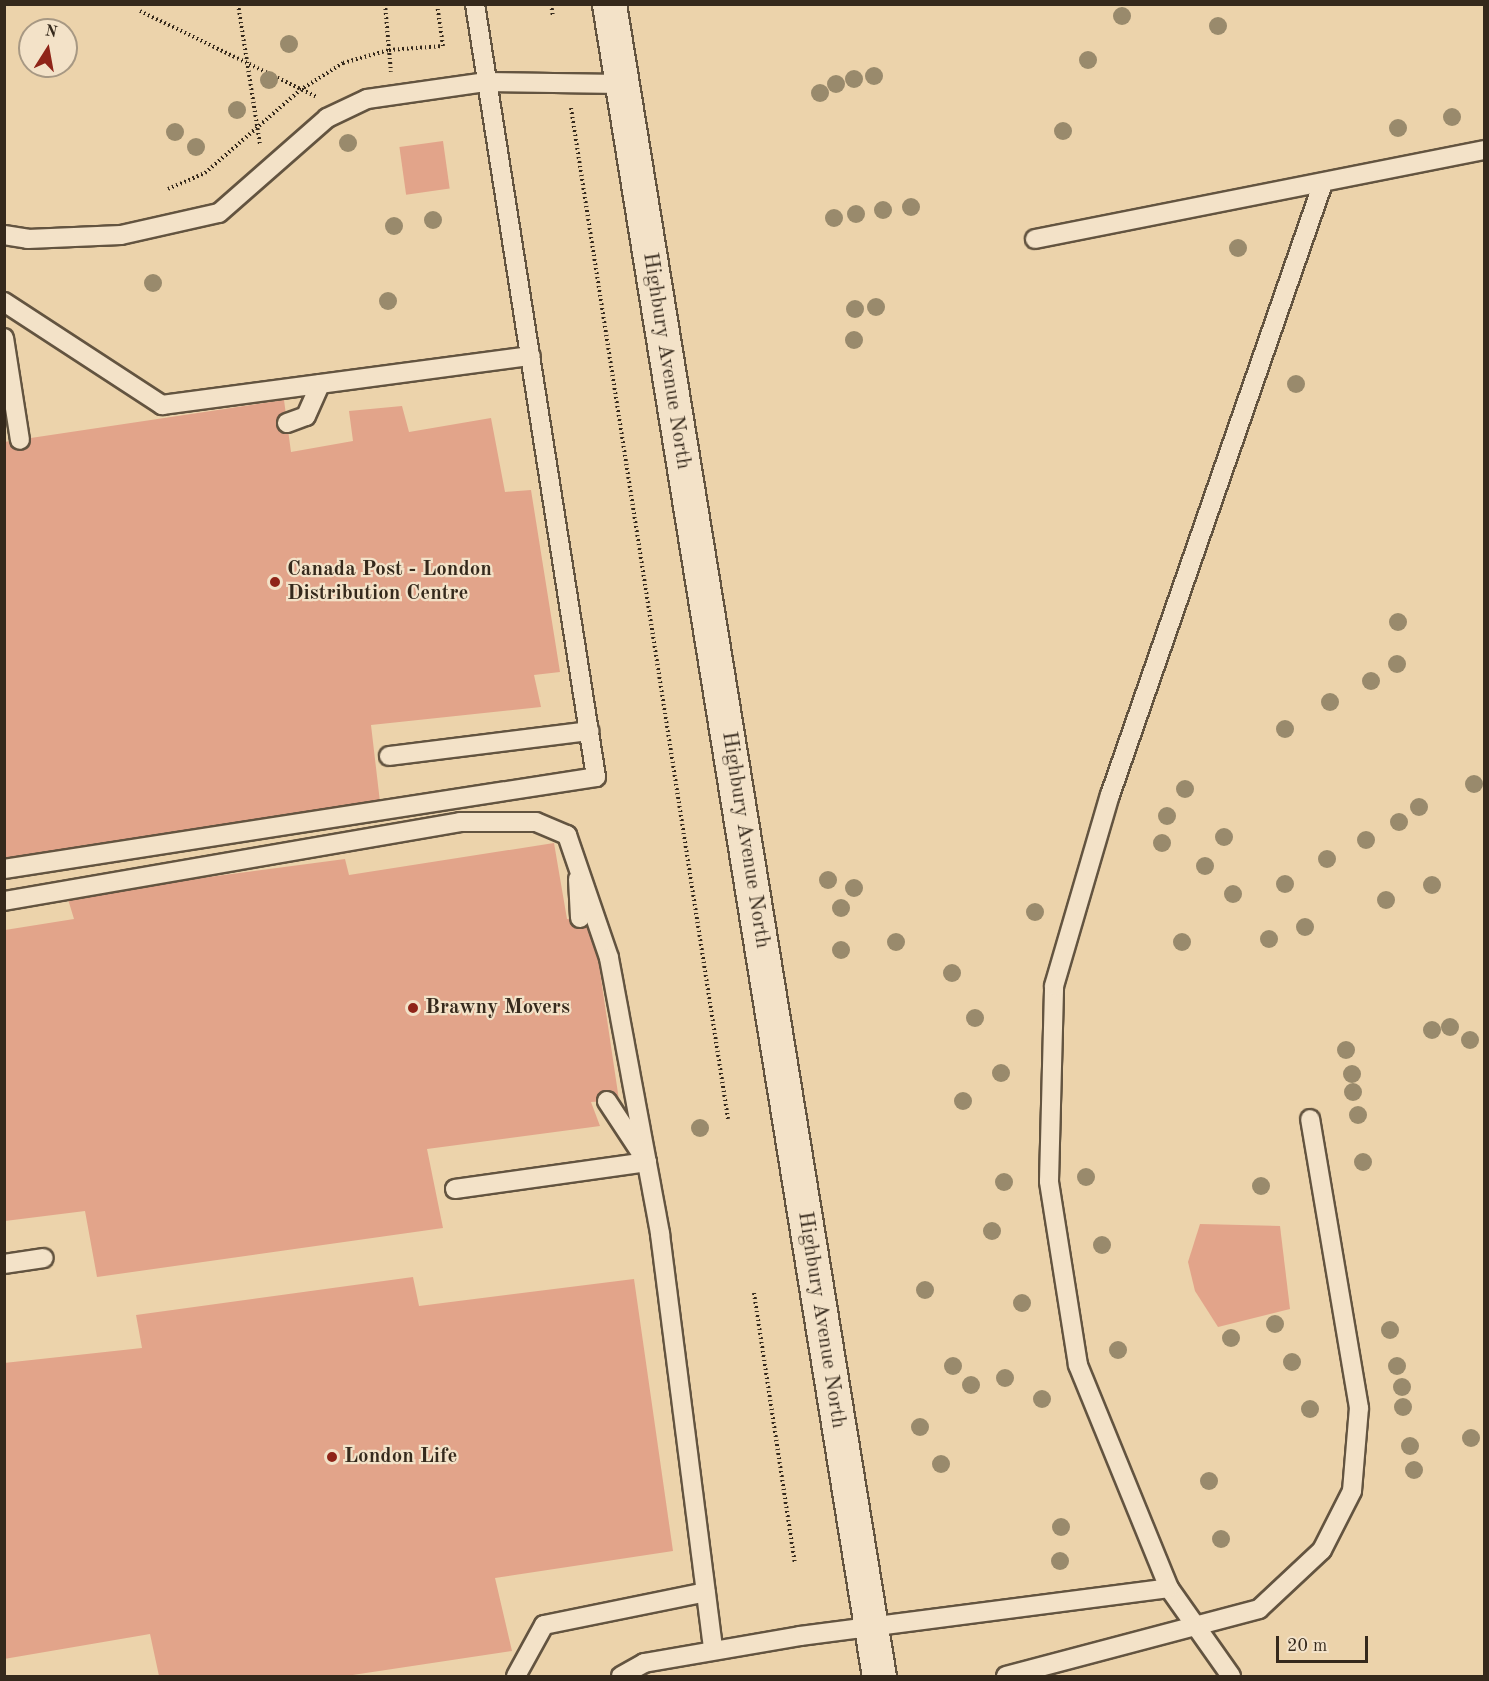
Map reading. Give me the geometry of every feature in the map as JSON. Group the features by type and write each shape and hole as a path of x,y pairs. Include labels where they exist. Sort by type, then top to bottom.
{"main road":[{"name":"Highbury Avenue North","path":"609,4 868,1625 879,1677"}],"lane":[{"path":"4,869 596,777 475,4"},
{"path":"4,235 28,239 121,235 219,213 327,118 367,99 487,82 620,84"},
{"path":"1035,239 1485,150"},
{"path":"1231,1677 1168,1588 1078,1365 1049,1181 1054,986 1110,795 1323,183"},
{"path":"4,302 162,405 531,356"},
{"path":"4,338 20,440"},
{"path":"287,423 306,416 320,384"},
{"path":"389,756 590,731"},
{"path":"4,901 460,822 536,822 567,835 578,859 609,958 647,1162 713,1650"},
{"path":"578,859 580,918"},
{"path":"608,1101 647,1162"},
{"path":"1006,1677 1198,1628 1258,1609 1322,1550 1352,1491 1359,1408 1310,1119"},
{"path":"455,1189 647,1162"},
{"path":"4,1264 44,1258"},
{"path":"621,1677 644,1663 713,1650 868,1625 1168,1588"},
{"path":"516,1677 544,1625 706,1592"}],"path":[{"path":"238,4 262,153"},
{"path":"385,4 391,77"},
{"path":"550,4 553,16"},
{"path":"140,11 326,100"},
{"path":"570,102 728,1119"},
{"path":"754,1293 795,1564"}],"building":[{"path":"443,141 450,189 406,195 399,147"},
{"name":"Canada Post - London Distribution Centre","path":"284,400 291,452 353,441 349,411 402,406 409,432 491,418 505,492 531,490 560,672 534,675 541,707 371,725 380,802 4,861 4,442"},
{"path":"554,843 567,919 592,918 619,1100 591,1102 600,1126 427,1149 443,1228 97,1277 85,1211 5,1221 5,930 74,919 67,896 345,859 349,875"},
{"path":"1200,1224 1280,1226 1290,1309 1218,1327 1195,1291 1188,1262"},
{"name":"London Life","path":"413,1277 419,1306 634,1279 673,1551 495,1578 512,1651 346,1676 159,1676 150,1634 4,1659 4,1363 142,1348 136,1315"}],"place":[{"name":"Canada Post - London Distribution Centre","path":"275,582"},
{"name":"Brawny Movers","path":"413,1008"},
{"name":"London Life","path":"332,1457"}]}
